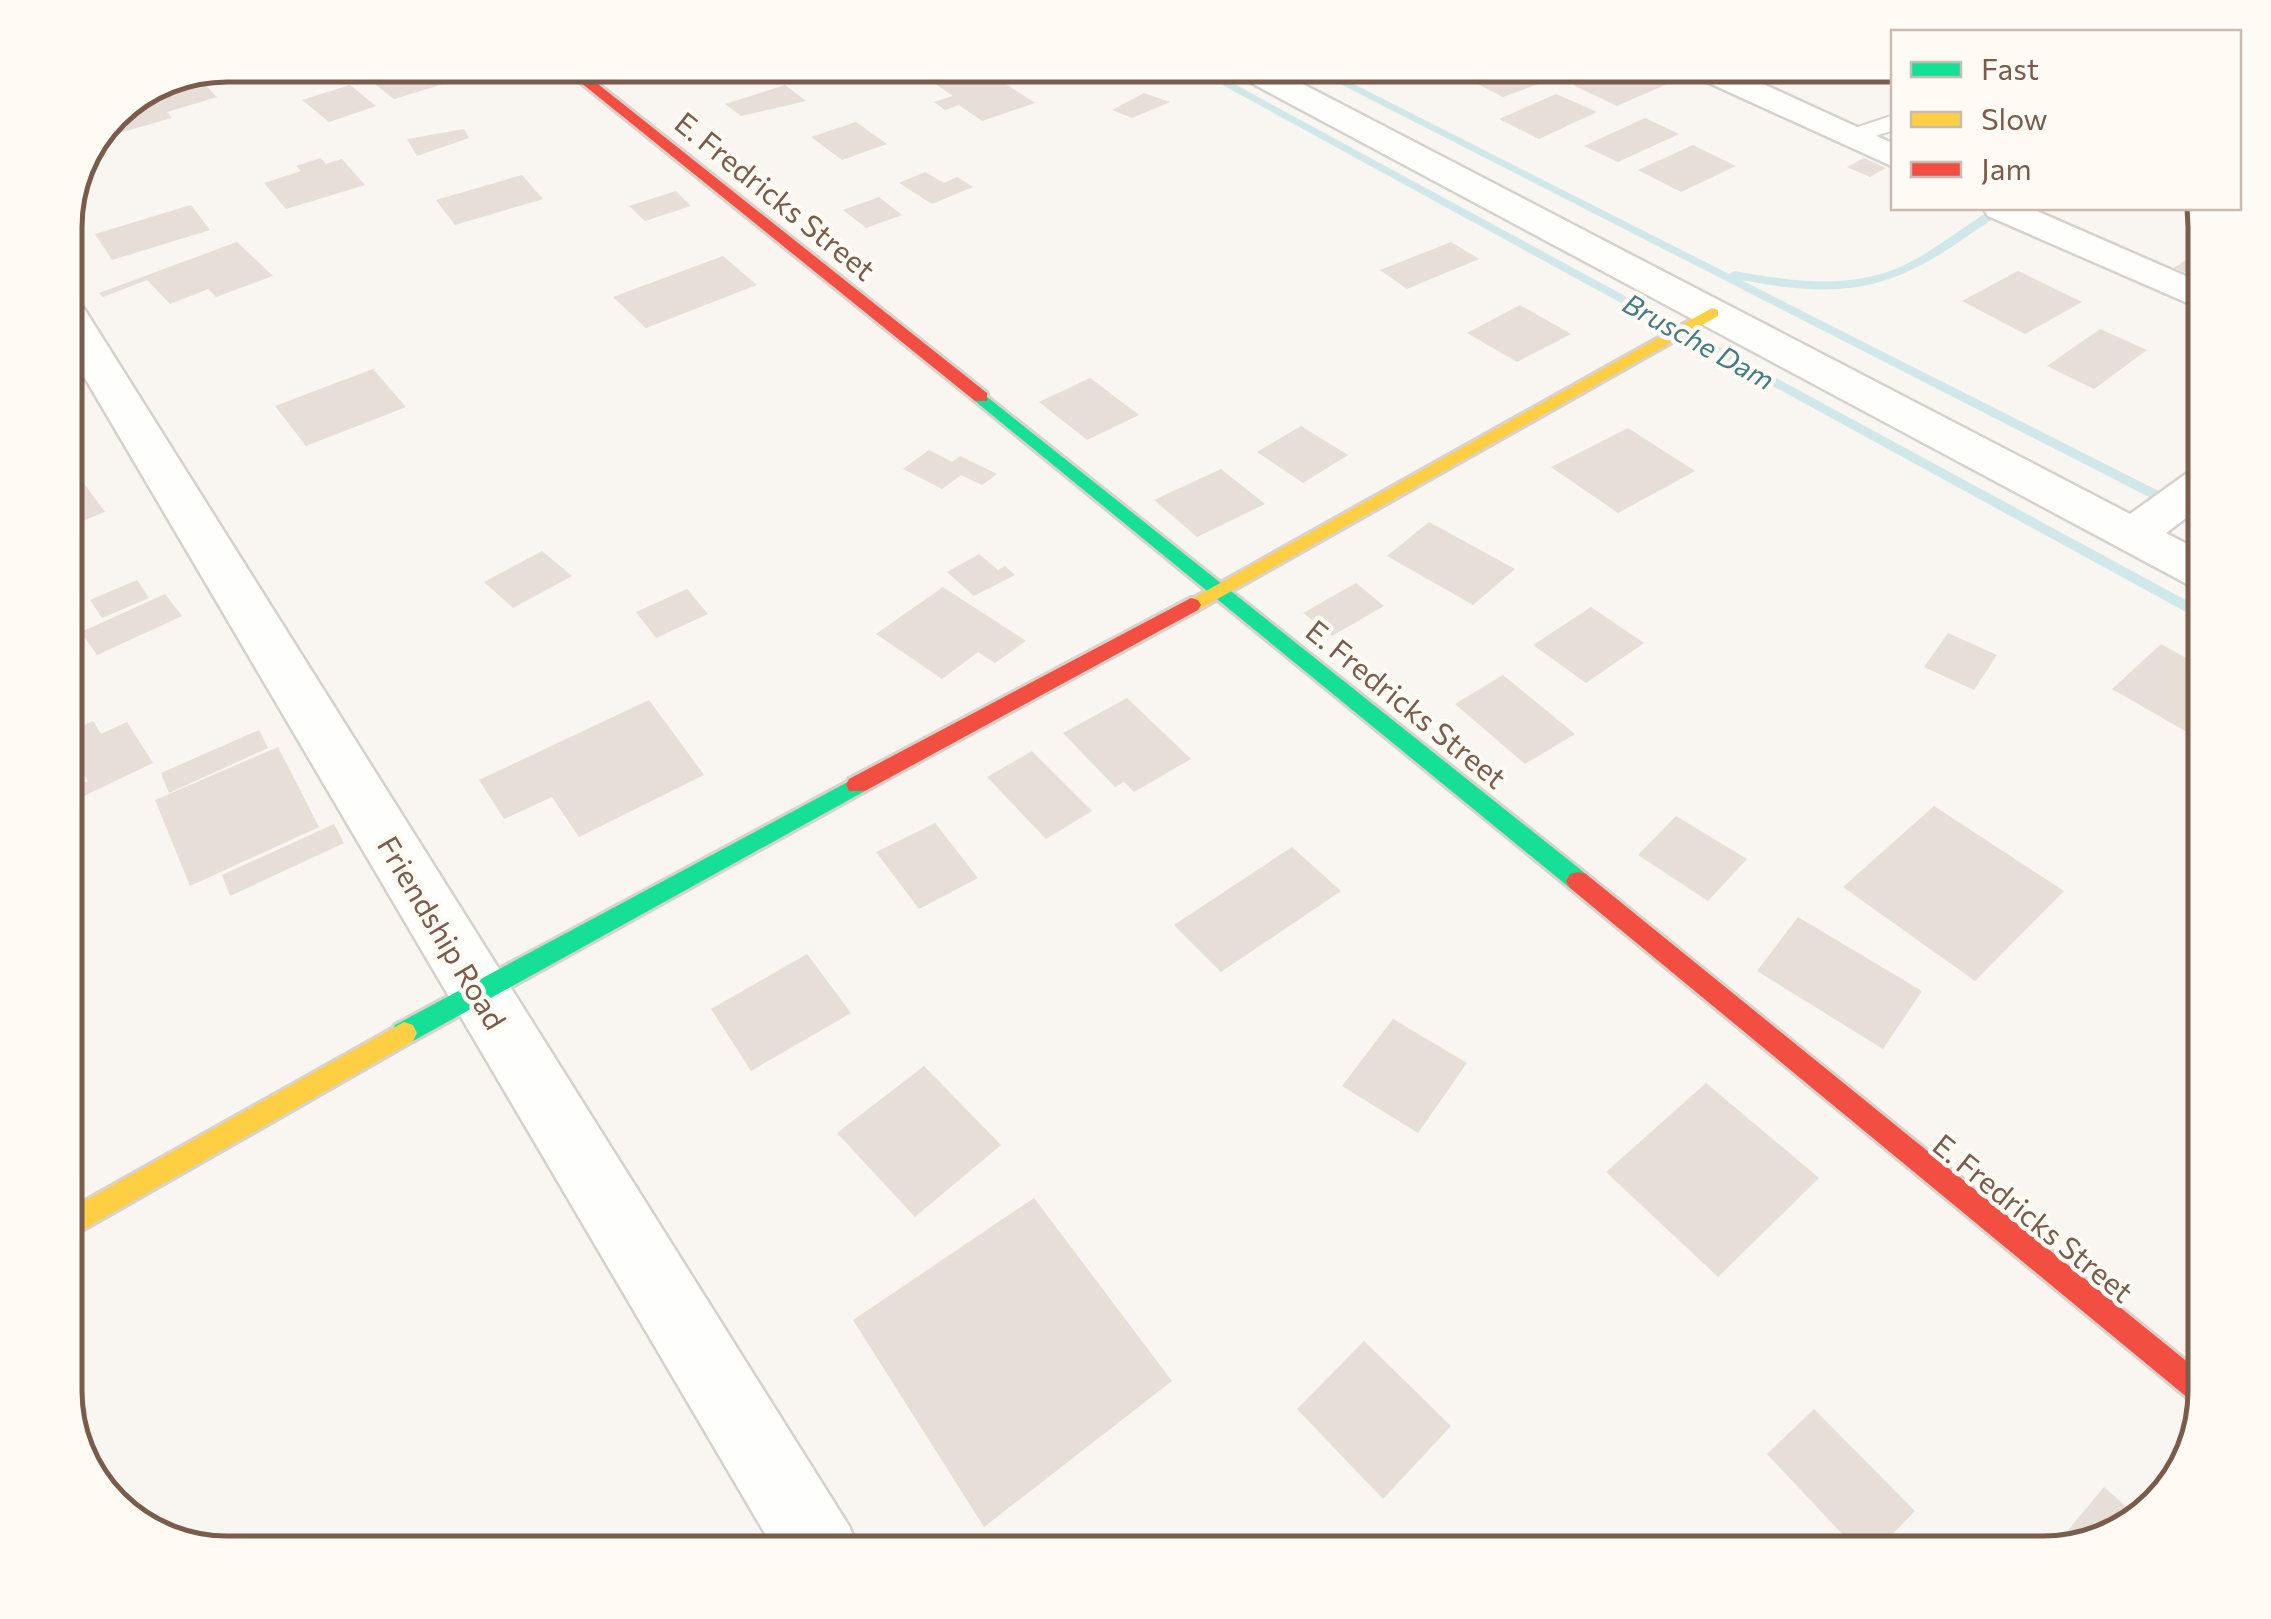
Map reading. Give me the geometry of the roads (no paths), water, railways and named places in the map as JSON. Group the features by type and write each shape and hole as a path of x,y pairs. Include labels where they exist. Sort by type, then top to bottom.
{"street":[{"name":"E. Fredricks Street","path":"587,82 1221,589 2188,1381"},
{"path":"1274,82 2188,565"},
{"path":"1733,82 1891,156"},
{"path":"2006,210 2188,291"},
{"path":"83,1217 479,990 1221,589 1712,313"},
{"name":"Friendship Road","path":"83,338 811,1536"},
{"path":"2132,535 2188,494"}],"lane":[{"path":"1851,137 1891,123"}],"waterway":[{"name":"Brusche Dam","path":"1222,82 2188,608"},
{"path":"1341,82 2188,512"},
{"path":"1734,275 1815,286 1875,280 1923,260 1998,210"}]}
